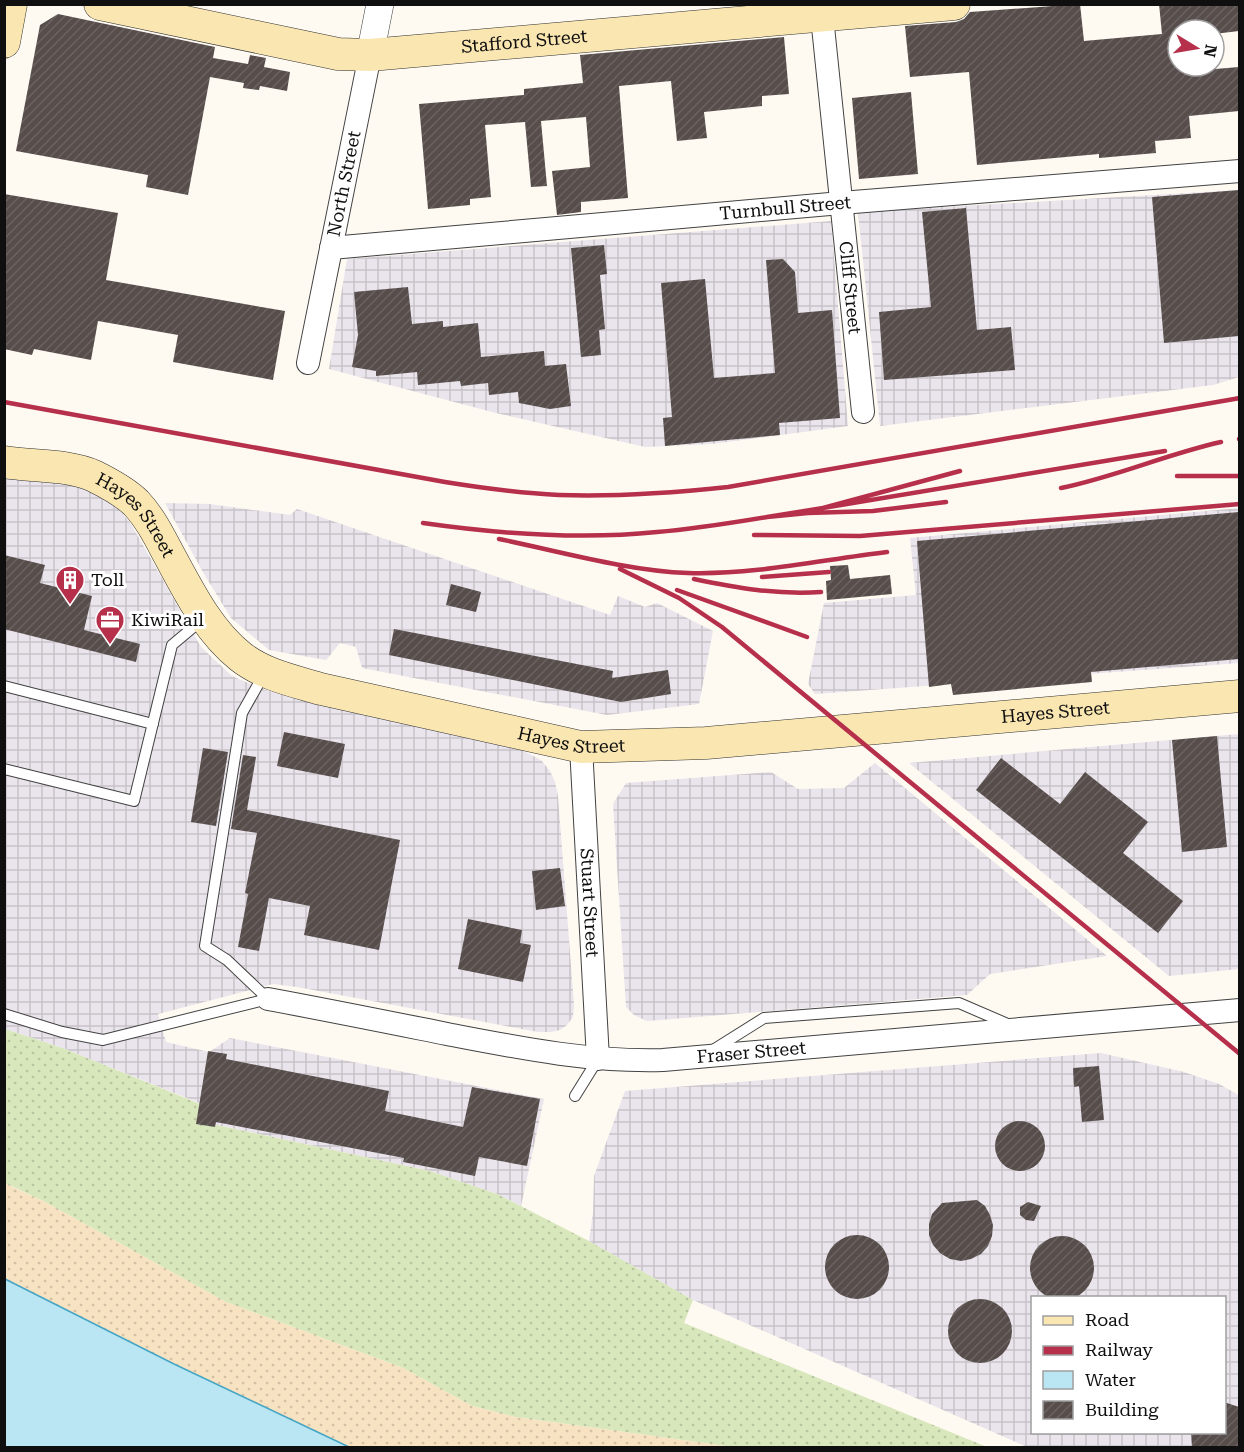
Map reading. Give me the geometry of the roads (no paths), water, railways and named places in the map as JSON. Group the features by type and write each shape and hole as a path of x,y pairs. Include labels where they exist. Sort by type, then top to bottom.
{"main road":[{"path":"4,42 11,4"},
{"name":"Stafford Street","path":"100,4 338,54 370,55 954,4"},
{"name":"Hayes Street","path":"4,462 84,472 101,479 135,502 150,521 205,617 236,652 266,671 321,689 580,747 698,744 1239,696"}],"street":[{"name":"North Street","path":"308,363 380,4"},
{"name":"Cliff Street","path":"822,17 863,412"},
{"name":"Turnbull Street","path":"331,248 1239,171"},
{"name":"Stuart Street","path":"580,747 598,1059"},
{"name":"Fraser Street","path":"268,999 516,1047 598,1059 663,1060 1239,1010"}],"lane":[{"path":"4,769 134,801 172,645 205,617"},
{"path":"266,671 242,713 205,945 227,960 268,999"},
{"path":"4,686 153,724"},
{"path":"4,1014 62,1032 103,1040 268,999"},
{"path":"703,1057 764,1018 959,1003 1021,1029"},
{"path":"575,1096 598,1059"}],"water":[{"path":"5,1279 174,1364 349,1447 5,1447"}],"railway":[{"path":"4,402 459,484 544,494 602,495 665,493 728,487 1240,398"},
{"path":"1061,488 1221,442"},
{"path":"960,471 823,508 1165,451"},
{"path":"1177,476 1240,476"},
{"path":"823,508 767,517 873,511 946,502"},
{"path":"754,535 860,536 1240,504"},
{"path":"423,523 511,533 599,536 685,529 767,517"},
{"path":"499,539 617,565 688,573 738,572 887,552"},
{"path":"620,569 679,598 722,627 1240,1054"},
{"path":"762,577 829,572"},
{"path":"694,579 757,590 821,592"},
{"path":"677,590 807,637"}],"place":[{"name":"Toll","path":"70,606"},
{"name":"KiwiRail","path":"110,646"}]}
